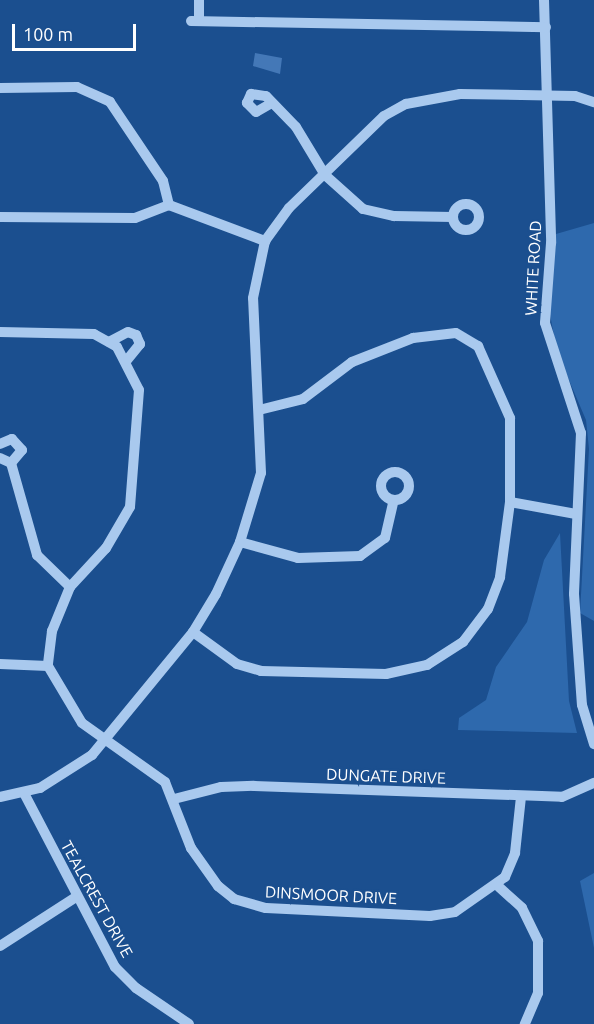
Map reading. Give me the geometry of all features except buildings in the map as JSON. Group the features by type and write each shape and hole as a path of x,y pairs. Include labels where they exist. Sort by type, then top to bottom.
{"street":[{"path":"199,0 195,21 546,27"},
{"name":"WHITE ROAD","path":"544,0 549,98 551,243 545,324 578,415 582,461 576,514 574,594 582,705 594,744"},
{"path":"0,88 77,87 110,102 163,181 169,205"},
{"path":"0,797 25,795 75,770 108,739 193,632 240,542 261,473 253,298 265,241 303,192 325,175 384,116 406,104 460,94 594,102"},
{"path":"270,105 292,121 325,175 349,199 376,214 453,217"},
{"path":"0,217 135,218 169,205 265,241"},
{"path":"0,333 83,331 113,344 126,361 139,390 130,507 106,548 70,587 52,631 48,666 0,664"},
{"path":"113,344 128,332 136,335 140,344 126,361"},
{"path":"193,632 237,664 261,671 386,674 427,665 463,642 492,601 510,502 510,418 478,346 456,333 413,338 352,362 303,399 259,410"},
{"path":"0,444 8,439 19,443 22,454 11,463"},
{"path":"0,458 11,463 37,555 70,587"},
{"path":"240,542 298,558 360,556 385,538 394,500"},
{"path":"510,502 576,514"},
{"name":"DINSMOOR DRIVE","path":"48,666 82,723 154,771 174,799 203,866 218,886 248,904 430,916 466,908 499,887"},
{"name":"DUNGATE DRIVE","path":"174,799 221,787 254,786 562,798 594,783"},
{"name":"TEALCREST DRIVE","path":"25,795 76,897 126,979 189,1024"},
{"path":"521,797 515,853 499,887 518,902 538,941 538,993 525,1024"},
{"path":"0,946 76,897"}],"shaded area":[{"path":"594,223 594,621 580,613 589,449 586,420 557,352 549,309 556,234"},
{"path":"560,533 569,701 577,733 458,730 459,718 486,700 496,667 527,622 544,560"},
{"path":"594,873 594,948 580,881"}]}
